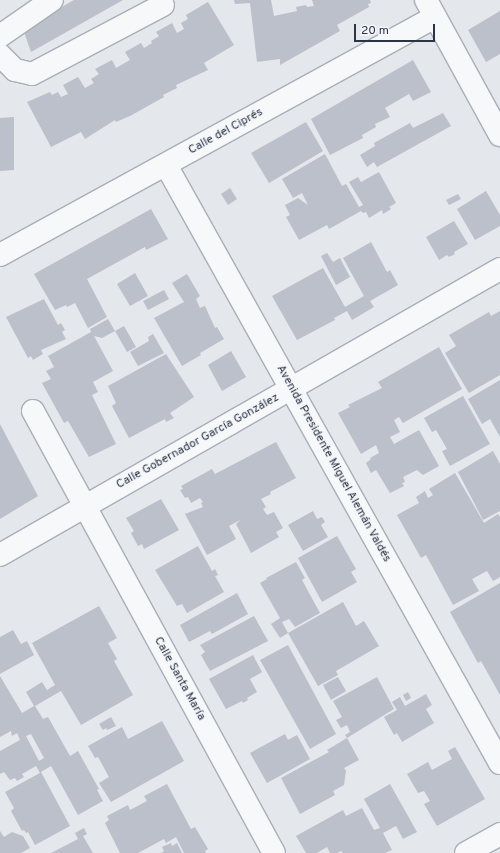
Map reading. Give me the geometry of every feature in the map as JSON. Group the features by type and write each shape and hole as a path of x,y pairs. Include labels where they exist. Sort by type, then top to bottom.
{"street":[{"path":"0,36 52,0"},
{"path":"0,55 15,70 32,74 163,5"},
{"path":"430,8 500,135"},
{"name":"Calle del Ciprés","path":"0,255 166,165 430,8"},
{"name":"Avenida Presidente Miguel Alemán Valdés","path":"166,165 500,763"},
{"name":"Calle Gobernador García González","path":"0,555 500,270"},
{"name":"Calle Santa María","path":"33,411 274,853"},
{"path":"466,853 500,834"}],"building":[{"path":"74,0 123,0 31,52 23,29"},
{"path":"234,0 271,0 274,16 297,11 296,7 306,5 307,7 314,6 312,0 370,0 371,3 368,4 369,7 337,25 340,31 280,65 280,59 257,62 250,3 235,4"},
{"path":"208,2 234,45 204,63 208,70 176,85 177,88 163,95 164,97 130,116 116,122 115,120 85,139 81,132 51,147 27,102 50,92 52,95 58,92 61,97 68,94 63,85 78,77 85,88 94,83 91,79 99,74 95,69 112,60 116,68 130,60 125,52 141,43 144,48 159,36 156,32 172,23 177,33 184,29 181,23 188,19 186,15"},
{"path":"500,11 500,54 486,62 468,30"},
{"path":"413,60 431,92 413,101 409,94 385,108 390,117 375,124 376,127 362,135 363,138 330,155 311,119"},
{"path":"443,113 451,126 377,167 374,162 367,167 360,155 375,146 374,143 410,123 413,128"},
{"path":"14,117 14,170 0,171 0,118"},
{"path":"306,122 323,151 269,183 251,153"},
{"path":"325,154 342,186 346,184 359,207 363,205 349,182 358,177 361,182 379,172 396,203 389,207 391,209 383,214 382,210 369,218 366,212 363,213 361,211 329,229 327,225 299,240 286,217 290,215 285,205 298,198 308,205 302,193 293,198 282,179"},
{"path":"230,188 237,199 228,205 221,194"},
{"path":"486,191 500,215 500,226 475,240 457,209"},
{"path":"458,194 461,199 449,205 446,200"},
{"path":"151,209 168,239 146,250 145,247 87,279 107,317 88,328 75,303 55,310 34,274"},
{"path":"454,221 468,244 454,252 455,254 449,257 447,255 439,260 426,237"},
{"path":"371,242 387,272 390,270 398,285 370,301 374,307 352,320 347,311 334,318 335,320 297,340 272,296 323,268 345,307 364,296 343,258"},
{"path":"327,253 333,262 340,258 350,277 336,285 321,256"},
{"path":"135,273 148,296 130,306 117,284"},
{"path":"187,274 200,296 196,299 200,308 205,306 215,328 217,327 224,339 200,353 201,355 182,366 154,318 184,302 172,283"},
{"path":"164,290 169,299 148,310 143,301"},
{"path":"44,299 58,325 61,323 65,330 62,332 66,339 41,350 43,354 33,360 31,356 28,358 6,317"},
{"path":"500,311 500,375 469,393 445,353 456,346 449,335 489,312 491,316"},
{"path":"108,319 115,331 102,338 94,336 113,371 93,382 98,392 92,395 116,444 89,457 68,421 64,423 42,383 51,379 46,371 54,367 48,356 91,332 90,329"},
{"path":"124,326 136,347 127,352 115,331"},
{"path":"153,334 164,353 138,366 130,352 149,341 148,337"},
{"path":"439,347 462,389 403,423 399,417 394,420 400,432 390,437 394,444 419,430 439,466 423,475 417,470 403,477 405,482 402,483 404,486 390,493 376,470 371,473 366,463 371,459 370,458 379,453 376,445 361,454 338,413 350,407 348,405 382,388 378,382"},
{"path":"231,351 246,377 222,391 208,365"},
{"path":"166,354 194,397 170,413 174,418 166,422 165,419 129,438 112,406 116,403 108,386"},
{"path":"500,380 500,437 490,419 482,424 468,399"},
{"path":"463,396 490,444 450,466 442,451 447,449 436,430 432,432 424,418"},
{"path":"0,424 38,496 0,519"},
{"path":"276,442 296,478 270,492 271,494 261,499 266,507 263,509 267,515 274,512 283,528 276,532 279,537 251,553 236,524 240,520 229,526 236,539 207,555 185,514 203,507 201,503 203,502 200,498 191,503 188,497 185,498 180,490 183,489 181,486 212,469 215,474"},
{"path":"493,451 500,464 500,511 483,520 458,472"},
{"path":"455,473 484,523 498,514 500,517 500,577 493,581 487,571 472,579 479,591 453,605 426,555 421,558 397,515 419,503 416,497 425,491 428,498 433,495 429,489"},
{"path":"161,499 179,530 144,549 142,544 138,546 131,533 134,531 126,518"},
{"path":"313,511 317,519 322,517 325,522 321,525 328,537 303,551 288,525"},
{"path":"337,536 356,569 351,572 357,582 322,602 298,558"},
{"path":"198,546 212,571 215,569 218,575 215,576 224,592 187,613 182,604 177,606 155,570"},
{"path":"296,562 305,578 302,580 320,613 295,627 289,619 282,622 288,633 280,638 271,624 280,618 260,583 267,579 266,578"},
{"path":"500,583 500,695 481,661 478,663 450,612"},
{"path":"237,593 248,614 212,634 210,631 189,642 180,625"},
{"path":"343,602 356,626 364,621 379,646 336,671 338,675 318,686 288,633"},
{"path":"99,606 117,638 108,643 117,659 114,661 133,695 81,725 61,691 35,706 43,719 48,717 70,756 78,751 99,789 97,790 103,801 78,815 51,766 41,772 70,826 35,845 28,832 26,833 24,830 22,831 11,811 14,808 5,792 40,773 36,766 22,774 24,777 17,781 15,778 10,780 4,772 0,774 0,751 20,740 17,733 12,736 11,731 0,737 0,676 22,713 34,706 26,692 42,682 47,690 55,685 32,643","holes":["31,734 44,758 39,761 26,736"]},
{"path":"254,616 268,641 210,671 201,655 205,652 200,645"},
{"path":"13,630 21,644 27,641 34,655 0,674 0,637"},
{"path":"288,645 336,734 310,749 260,660"},
{"path":"253,655 262,672 250,679 257,692 247,698 248,700 243,703 242,701 226,709 209,679"},
{"path":"338,677 346,691 331,700 323,685"},
{"path":"377,677 394,709 347,738 345,735 350,732 347,725 341,728 336,720 342,717 333,701"},
{"path":"408,692 411,698 406,701 403,695"},
{"path":"426,694 432,705 426,709 434,723 402,742 397,733 394,735 384,717 397,710 392,702 400,697 405,706"},
{"path":"111,717 116,726 103,730 99,724"},
{"path":"162,721 184,761 111,802 99,783 109,777 98,757 95,758 88,746 122,727 128,739"},
{"path":"285,734 288,740 297,735 310,759 267,783 250,753"},
{"path":"347,738 359,760 344,768 346,771 344,785 333,791 335,795 300,814 281,778 329,752 327,750"},
{"path":"455,747 485,799 437,826 424,804 430,801 424,791 418,793 407,774 428,762 432,770 452,759 448,751"},
{"path":"167,784 191,829 195,827 208,849 205,851 206,853 184,853 176,837 166,843 164,839 138,853 120,853 105,823 109,820 107,816 128,805 130,810 147,801 144,796"},
{"path":"390,784 417,832 403,839 396,826 383,833 392,850 385,853 343,853 341,851 337,853 330,853 327,847 317,853 306,853 296,836 343,810 346,816 362,808 374,830 380,828 364,799"},
{"path":"84,828 87,834 83,836 93,853 51,853 78,839 75,833"},
{"path":"0,831 4,837 12,832 23,836 30,848 21,853 0,853"},
{"path":"171,843 172,846 177,843 182,853 161,853 164,851 162,847"}]}
